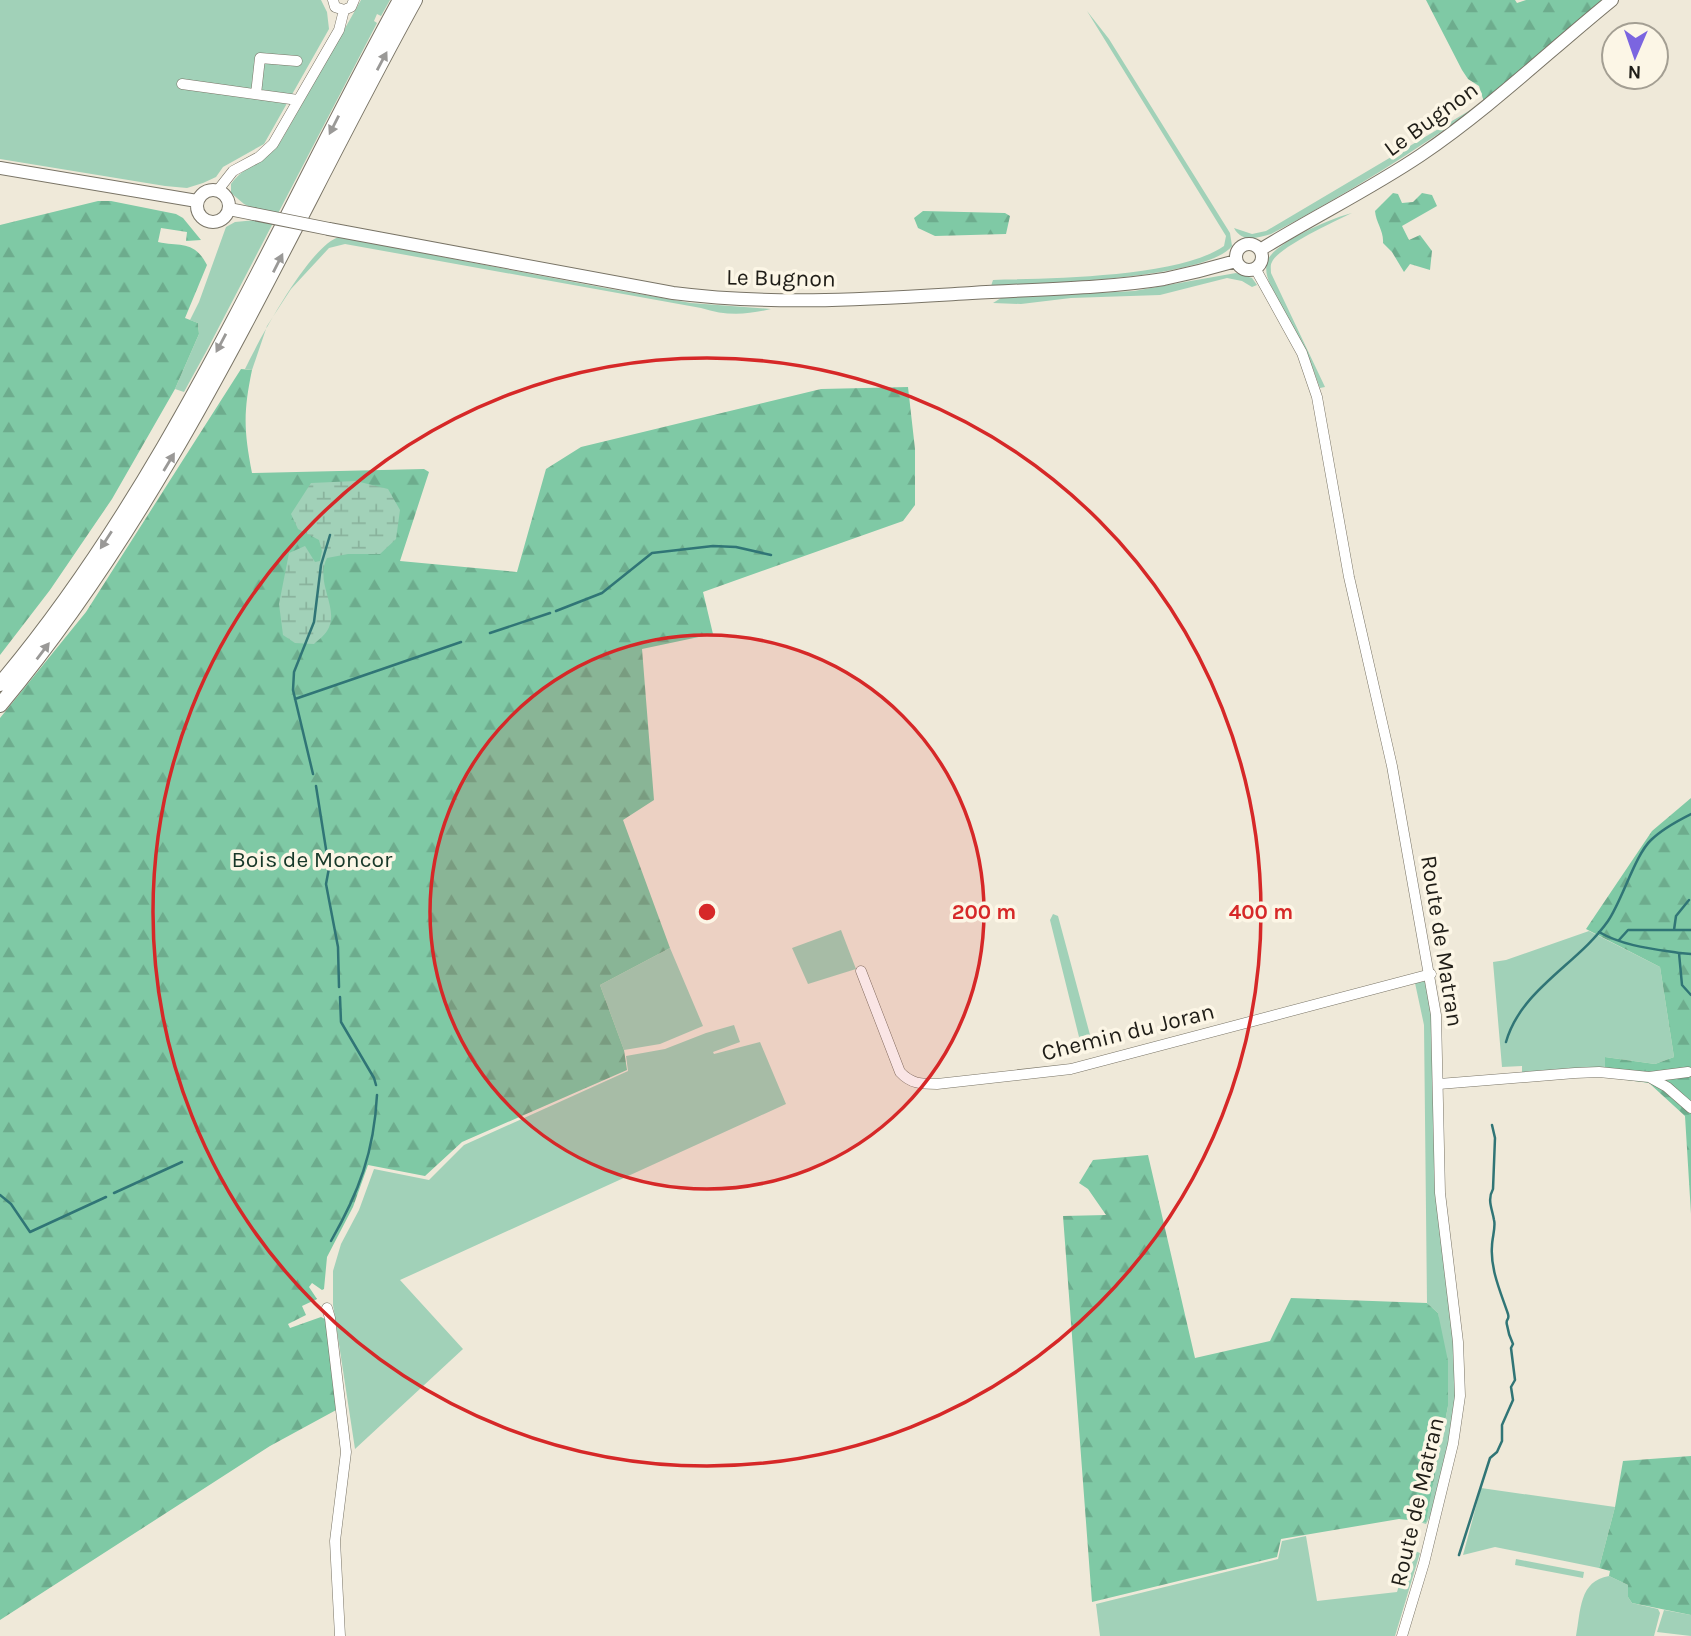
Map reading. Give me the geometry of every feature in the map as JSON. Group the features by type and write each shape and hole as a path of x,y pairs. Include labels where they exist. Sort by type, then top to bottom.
{"highway":[{"path":"0,684 84,572 169,437 229,328 400,0"},
{"path":"0,705 88,590 168,464 241,334 415,0"}],"main road":[{"name":"Le Bugnon","path":"1259,250 1382,180 1431,147 1494,100 1612,0"},
{"path":"0,167 197,201"},
{"path":"205,191 218,191 228,200 229,209 223,219 208,222 200,216 197,201 205,191"},
{"name":"Le Bugnon","path":"229,209 673,293 751,301 836,300 1092,287 1165,278 1236,261"},
{"path":"1251,244 1259,250 1261,260 1255,268 1244,269 1236,261 1236,253 1241,246 1251,244"}],"street":[{"path":"333,0 335,6 344,10 351,7 354,0"},
{"path":"218,191 233,172 269,149 339,30 344,10"},
{"path":"256,94 260,58 297,61"},
{"path":"182,84 298,100"},
{"name":"Route de Matran","path":"1255,268 1302,354 1317,397 1347,566 1387,740 1431,974 1438,1041 1440,1192 1458,1342 1460,1396 1453,1444 1424,1563 1402,1636"},
{"name":"Chemin du Joran","path":"861,971 900,1072 907,1080 919,1084 1072,1069 1431,974"},
{"path":"1439,1084 1575,1073 1599,1072 1649,1077 1688,1072"},
{"path":"1649,1077 1667,1087 1691,1108"},
{"path":"327,1308 346,1452 335,1541 340,1636"}],"green space":[{"path":"0,0 321,0 327,12 329,29 264,144 223,167 216,177 187,188 0,159"},
{"path":"361,0 390,0 381,16 377,14 374,21 377,23 184,392 175,389 199,334 198,323 190,320 226,227 235,222 256,220 252,208 231,193 231,184 281,141"},
{"path":"1426,0 1515,0 1517,3 1526,0 1612,0 1484,102 1479,86 1468,79 1462,70"},
{"path":"1087,11 1109,39 1230,233 1232,246 1216,257 1156,273 991,286 993,280 1079,277 1177,265 1203,257 1224,246 1226,236"},
{"path":"1484,102 1380,172 1271,234 1246,238 1234,228 1252,234 1266,231"},
{"path":"1393,193 1398,194 1402,203 1413,202 1422,193 1432,195 1437,206 1402,226 1409,240 1420,235 1432,251 1430,270 1410,264 1404,272 1383,243 1375,211"},
{"path":"98,201 111,201 176,214 183,218 201,240 186,241 187,232 161,228 158,242 192,248 207,265 185,318 198,323 199,334 175,389 112,499 50,590 0,655 0,225"},
{"path":"923,211 1005,213 1010,216 1006,234 935,236 918,228 914,218"},
{"path":"1352,213 1284,249 1271,264 1271,273 1325,387 1320,388 1310,361 1270,284 1266,265 1271,255 1291,239"},
{"path":"339,237 691,303 771,309 744,313 719,312 345,244 329,248 291,289 274,315 300,275 314,257"},
{"path":"1236,273 1252,278 1257,285 1252,287 1242,281 1227,278 1160,295 1071,298 1021,304 993,303 1001,298 1134,291"},
{"path":"266,330 252,370 245,369 252,355"},
{"name":"Bois de Moncor","path":"241,369 252,370 246,422 252,473 424,469 429,472 400,561 517,572 546,469 581,447 821,389 908,387 915,449 915,505 903,521 703,592 713,634 642,649 654,800 623,820 670,948 600,985 624,1050 627,1070 462,1142 425,1176 368,1165 353,1207 327,1257 324,1289 312,1283 309,1287 317,1299 302,1306 306,1315 288,1324 290,1328 321,1317 325,1319 338,1409 270,1446 0,1620 0,718 86,612"},
{"path":"356,481 388,489 400,510 396,539 380,554 348,554 327,558 323,577 330,605 330,623 326,633 314,644 295,643 283,635 279,604 289,553 305,546 315,562 320,561 322,551 319,540 298,529 291,514 311,483"},
{"path":"1691,798 1691,1214 1685,1116 1649,1083 1605,1077 1605,1057 1655,1064 1674,1057 1660,967 1586,929 1652,831"},
{"path":"1053,914 1058,916 1093,1046 1089,1050 1082,1049 1050,920"},
{"path":"841,930 856,969 808,984 792,948"},
{"path":"1589,931 1660,967 1674,1057 1655,1064 1605,1057 1605,1070 1522,1073 1522,1066 1502,1067 1493,962"},
{"path":"670,948 703,1026 660,1044 624,1050 600,985"},
{"path":"1422,980 1427,983 1435,1039 1456,1395 1449,1446 1426,1524 1416,1521 1426,1521 1448,1406 1438,1313 1427,1303 1424,1025 1415,983"},
{"path":"734,1025 740,1042 713,1052 714,1054 760,1042 786,1104 400,1280 463,1349 355,1449 333,1305 333,1271 341,1244 359,1210 374,1169 429,1180 464,1145 628,1071 626,1056 665,1049"},
{"path":"1148,1155 1195,1358 1270,1341 1291,1298 1427,1303 1438,1313 1448,1361 1448,1406 1426,1522 1399,1519 1281,1539 1277,1557 1092,1602 1063,1216 1106,1215 1088,1189 1079,1183 1093,1160"},
{"path":"1691,1456 1691,1615 1632,1603 1628,1597 1628,1585 1609,1576 1610,1571 1599,1568 1615,1507 1623,1461"},
{"path":"1481,1488 1615,1507 1599,1568 1495,1547 1463,1555"},
{"path":"1306,1536 1317,1601 1397,1592 1410,1549 1420,1553 1395,1636 1100,1636 1096,1604 1278,1559 1282,1541"},
{"path":"1516,1559 1584,1572 1583,1578 1515,1565"},
{"path":"1609,1576 1628,1585 1628,1597 1632,1603 1658,1609 1660,1613 1654,1636 1576,1636 1587,1590 1599,1579"},
{"path":"1664,1610 1691,1615 1691,1636 1657,1632"}],"waterway":[{"path":"313,774 293,690 294,672 314,622 321,565 330,535"},
{"path":"556,611 602,593 652,553 713,546 736,547 771,555"},
{"path":"490,633 550,613"},
{"path":"295,699 461,642"},
{"path":"316,786 329,868 326,884 338,947 339,987"},
{"path":"1506,1042 1513,1023 1524,1007 1582,951 1608,921 1645,847 1660,832 1691,814"},
{"path":"1674,930 1676,916 1689,900"},
{"path":"1619,940 1628,930 1691,930"},
{"path":"1599,932 1628,944 1679,953 1682,985 1691,995"},
{"path":"1680,953 1691,954"},
{"path":"340,997 341,1022 376,1085"},
{"path":"331,1241 350,1206 369,1153 377,1095"},
{"path":"1459,1555 1490,1458 1497,1452 1502,1441 1502,1425 1513,1400 1511,1387 1515,1380 1508,1316 1492,1255 1494,1223 1490,1200 1493,1189 1495,1138 1492,1125"},
{"path":"114,1193 182,1162"},
{"path":"0,1195 11,1204 30,1232 106,1197"}]}
